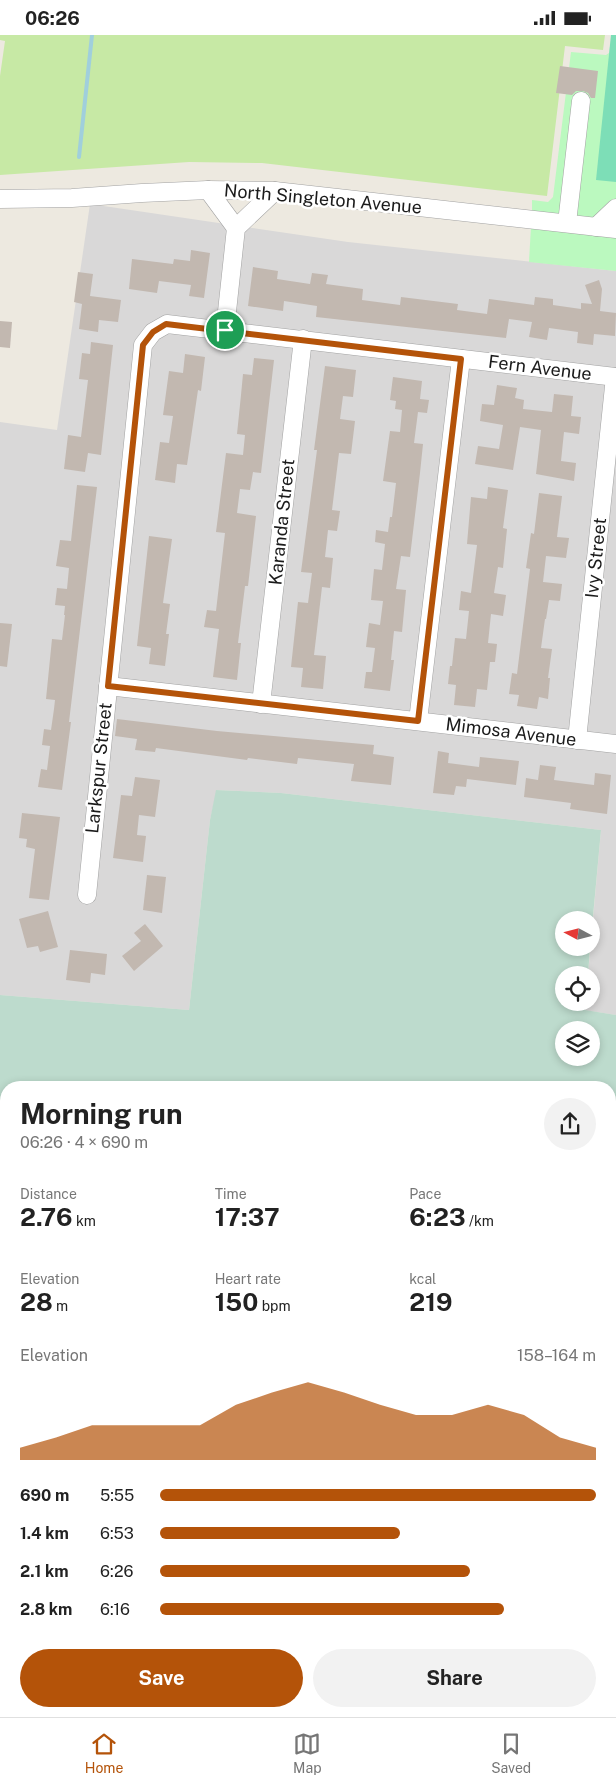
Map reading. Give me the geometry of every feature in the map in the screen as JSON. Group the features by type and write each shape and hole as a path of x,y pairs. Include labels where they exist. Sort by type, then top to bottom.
{"street":[{"path":"567,223 581,101"},
{"path":"208,190 236,228"},
{"name":"North Singleton Avenue","path":"0,199 72,198 208,190 275,191 616,229"},
{"path":"225,330 236,228 275,191"},
{"path":"596,227 616,208"},
{"name":"Fern Avenue","path":"166,324 615,377"},
{"name":"Larkspur Street","path":"87,895 143,345 153,332 166,324"},
{"name":"Karanda Street","path":"261,704 302,339"},
{"path":"418,721 461,359"},
{"name":"Ivy Street","path":"577,740 615,377"},
{"name":"Mimosa Avenue","path":"108,686 616,744"}],"shaded area":[{"path":"90,204 348,242 616,271 616,1015 590,1011 600,1011 600,966 589,966 590,956 600,956 600,911 594,911 601,830 281,793 217,790 210,820 189,1010 0,995 0,422 57,430"}],"green space":[{"path":"0,35 605,35 603,50 565,46 547,196 262,163 189,162 0,175 0,76 5,41 0,40"},
{"path":"611,35 616,35 616,182 596,180"},
{"path":"612,35 616,35 616,222 532,213 532,200 548,202 553,197 571,52 606,55 609,53"},
{"path":"531,226 616,236 616,271 529,262"},
{"path":"216,790 281,793 601,830 594,911 555,911 555,956 589,956 589,966 555,966 555,1011 591,1011 616,1015 616,1081 0,1081 0,995 189,1010 210,820"}],"building":[{"path":"560,66 598,71 595,98 591,98 588,93 583,91 576,91 572,95 556,93"},
{"path":"191,250 210,253 204,298 189,296 191,285 159,281 157,293 129,289 132,259 173,264 174,259 190,261"},
{"path":"253,267 278,271 277,279 310,284 312,273 328,275 326,284 363,289 362,300 400,305 401,297 458,304 457,310 487,314 489,299 534,305 535,297 553,299 553,305 581,309 581,303 592,304 585,285 599,280 602,289 600,311 616,313 615,336 594,334 593,345 577,343 578,332 549,328 547,340 529,337 532,322 509,319 506,338 316,317 317,306 284,301 283,311 248,306"},
{"path":"78,272 93,274 90,296 121,300 118,322 99,320 98,332 79,329 82,304 74,302"},
{"path":"0,321 12,322 10,348 0,347"},
{"path":"91,342 113,345 101,455 88,453 85,472 64,469 68,435 81,437 88,380 79,379 82,353 90,354"},
{"path":"185,354 205,357 201,391 198,390 187,465 177,464 175,483 155,480 160,442 169,443 173,416 163,415 169,371 183,373"},
{"path":"254,358 274,360 261,473 253,472 250,490 240,489 237,513 256,516 248,586 245,586 238,643 241,643 237,680 213,677 219,629 204,627 207,610 216,611 225,533 216,532 226,453 243,455 245,435 237,434 243,374 252,375"},
{"path":"325,366 356,370 353,397 343,396 340,419 355,421 351,454 339,453 332,510 340,511 337,531 328,530 325,557 333,558 330,588 322,587 314,655 326,656 323,689 301,687 303,668 291,667 298,602 308,603 312,573 301,572 317,450 314,450"},
{"path":"393,377 422,381 420,399 429,400 427,413 418,412 414,443 423,444 410,557 401,556 396,589 406,590 402,632 394,631 391,660 394,660 390,691 364,688 366,672 372,672 375,648 366,647 369,623 380,625 383,601 371,600 374,569 382,570 385,544 375,542 376,530 388,532 390,517 392,517 396,483 383,481 390,431 400,432 402,410 395,409 396,401 390,400"},
{"path":"497,385 517,388 515,398 524,400 523,409 552,412 554,394 573,396 571,416 581,417 579,434 564,432 561,461 576,463 574,481 536,474 541,430 520,427 513,470 475,464 478,446 499,449 503,425 480,421 482,404 494,405"},
{"path":"77,485 97,487 62,790 38,787 41,769 47,770 50,746 42,745 44,729 51,730 55,700 46,699 52,639 62,640 65,615 65,606 55,605 57,588 67,589 69,568 56,566 60,540 71,541"},
{"path":"488,487 508,490 503,528 507,529 503,568 498,567 494,593 506,595 503,616 491,614 488,643 497,644 495,662 490,662 487,690 477,689 475,707 454,705 456,685 448,684 450,666 452,666 455,638 466,639 469,611 459,610 461,591 471,593 477,545 467,544 471,497 487,499"},
{"path":"539,493 562,496 557,537 569,538 566,558 546,556 543,582 562,584 560,601 549,600 545,619 541,648 552,649 548,678 550,678 548,699 539,697 537,709 517,706 519,695 509,694 512,673 517,674 530,569 526,568 531,533 534,534"},
{"path":"149,536 172,539 163,603 170,604 166,634 169,634 165,666 149,664 151,648 137,646"},
{"path":"0,623 12,624 7,667 0,666"},
{"path":"117,719 217,731 374,745 373,754 394,757 391,785 351,781 354,764 298,758 297,764 248,758 247,760 156,748 155,752 135,750 137,739 115,736"},
{"path":"438,751 449,753 448,763 479,767 480,757 519,761 516,785 467,779 466,787 456,786 454,795 433,793"},
{"path":"540,765 556,767 554,780 594,785 595,773 611,775 607,814 570,809 571,803 524,797 526,778 538,780"},
{"path":"135,777 160,780 155,817 139,815 137,835 146,836 143,862 113,858 121,795 132,796"},
{"path":"22,813 60,817 49,900 29,898 35,849 26,847 27,839 19,838"},
{"path":"147,875 166,877 162,913 143,910"},
{"path":"48,911 58,947 40,952 38,946 27,948 19,919"},
{"path":"145,924 163,946 134,971 122,956 141,941 134,933"},
{"path":"70,950 107,954 105,975 91,973 90,983 66,980"}],"waterway":[{"path":"79,157 92,35"}],"route":[{"path":"166,324 225,330 461,359 418,721 108,686 143,345 153,332 166,324"}]}
